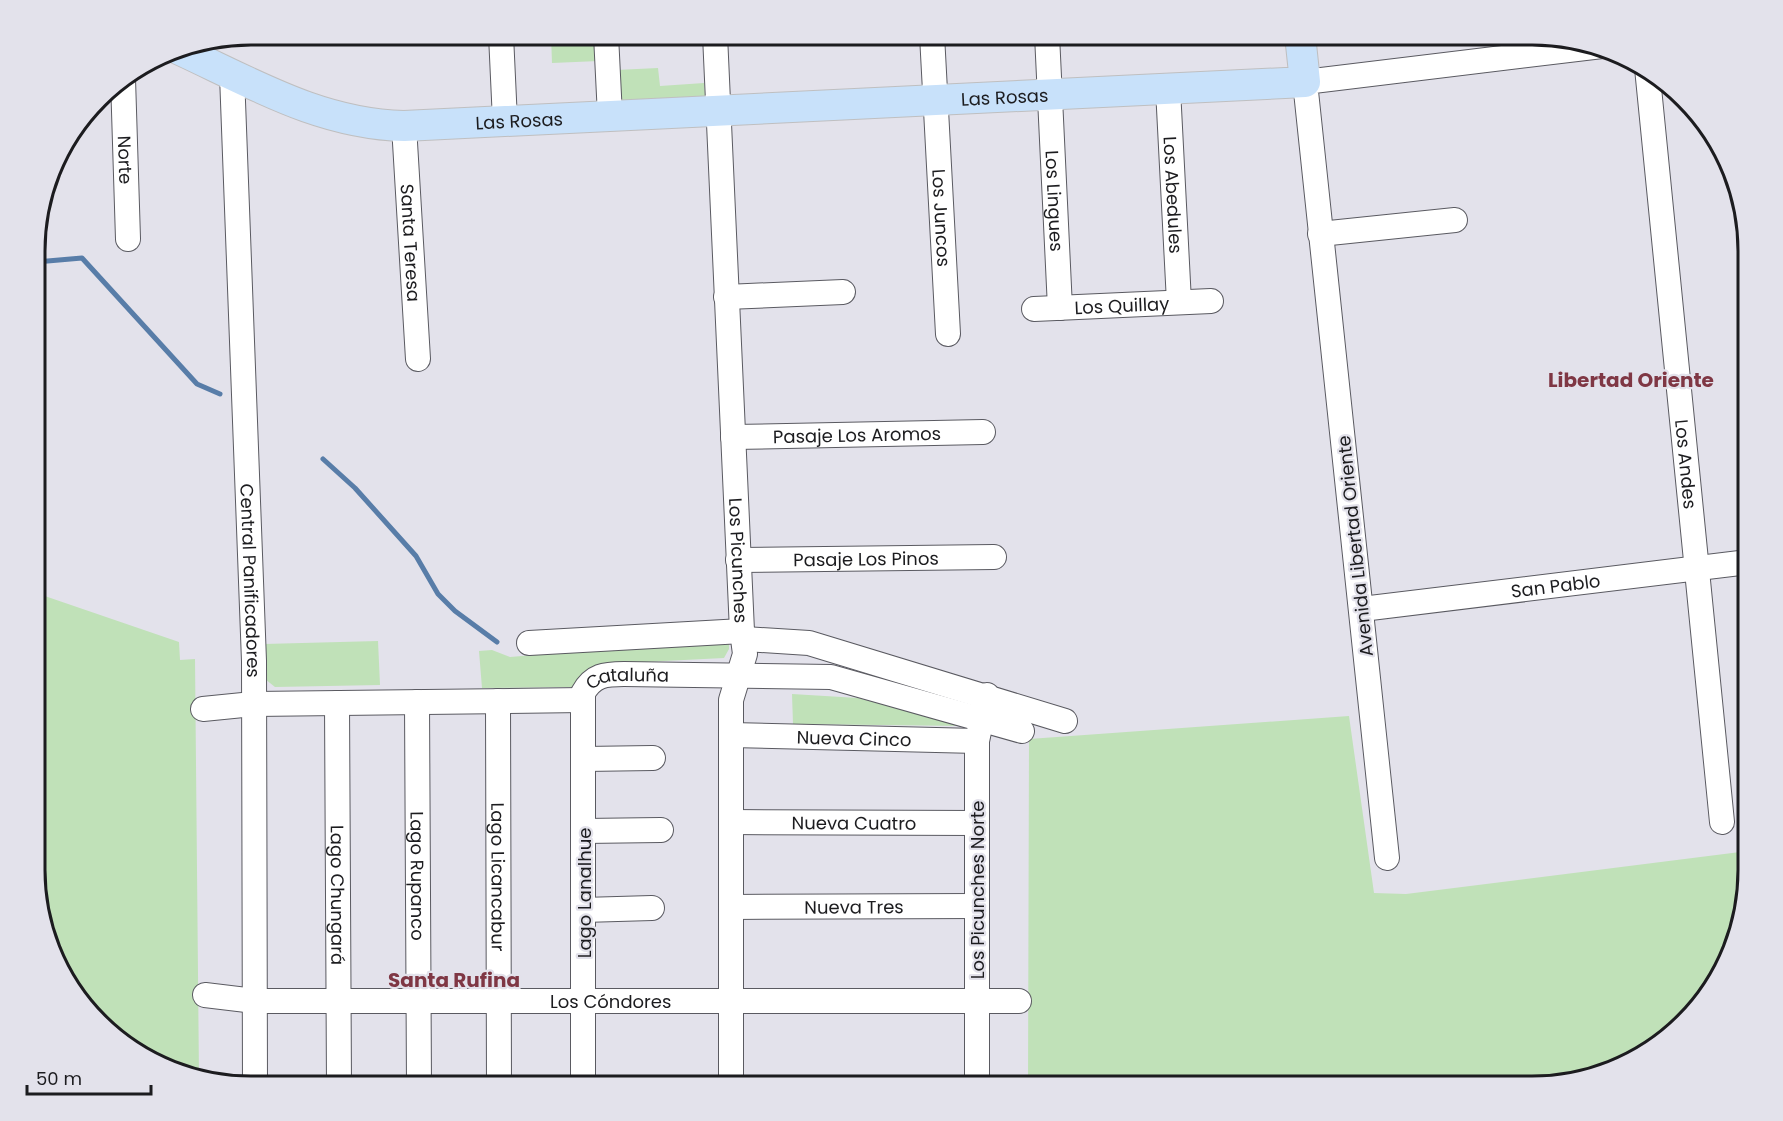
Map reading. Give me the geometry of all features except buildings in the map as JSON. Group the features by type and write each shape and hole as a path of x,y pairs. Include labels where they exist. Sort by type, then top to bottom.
{"main road":[{"name":"Avenida Libertad Oriente","path":"1301,45 1305,82"},
{"name":"Las Rosas","path":"197,52 232,75 319,113 363,123 404,126 1305,82"}],"street":[{"path":"501,45 504,121"},
{"path":"607,45 610,116"},
{"name":"Los Picunches","path":"715,45 738,560 745,654 731,700 731,1076"},
{"name":"Los Juncos","path":"933,45 948,334"},
{"name":"Los Lingues","path":"1048,45 1060,308"},
{"name":"Las Rosas","path":"1305,82 1574,49"},
{"name":"Central Panificadores","path":"232,75 254,704 255,1076"},
{"name":"Avenida Libertad Oriente","path":"1305,82 1387,858"},
{"name":"Los Andes","path":"1648,82 1722,822"},
{"name":"Los Abedules","path":"1168,89 1179,302"},
{"name":"Norte","path":"123,90 128,239"},
{"name":"Santa Teresa","path":"404,126 418,358"},
{"path":"1320,234 1455,220"},
{"path":"726,297 843,292"},
{"name":"Los Quillay","path":"1034,309 1211,301"},
{"name":"Pasaje Los Aromos","path":"733,437 983,432"},
{"name":"Pasaje Los Pinos","path":"738,560 994,557"},
{"name":"San Pablo","path":"1362,609 1738,563"},
{"name":"Cataluña","path":"529,643 743,635 809,643 982,718 1065,721"},
{"name":"Cataluña","path":"203,709 254,704 583,700 587,685 595,677 606,674 739,674 831,677 1022,731"},
{"name":"Lago Lanalhue","path":"583,700 584,1076"},
{"name":"Lago Licancabur","path":"498,701 500,1076"},
{"name":"Lago Rupanco","path":"417,702 419,1076"},
{"name":"Lago Chungará","path":"337,703 339,1076"},
{"name":"Nueva Cinco","path":"731,735 982,718"},
{"name":"Los Picunches Norte","path":"977,1076 977,823 982,718"},
{"path":"584,759 653,758"},
{"name":"Nueva Cuatro","path":"731,822 977,823"},
{"path":"584,831 661,830"},
{"name":"Nueva Tres","path":"731,907 977,906"},
{"path":"584,910 652,908"},
{"name":"Los Cóndores","path":"205,994 255,1001 1019,1001"}],"green space":[{"path":"551,45 598,45 599,61 552,63"},
{"path":"658,68 660,86 704,83 706,109 618,113 616,70"},
{"path":"45,596 179,642 180,660 195,659 199,1069 160,1055 115,1025 96,1006 73,973 56,936 49,910 45,870"},
{"path":"729,639 729,649 724,658 604,664 588,670 572,687 482,688 479,651 492,650 510,657"},
{"path":"378,641 380,685 275,687 265,679 264,644"},
{"path":"792,694 858,698 965,726 793,724"},
{"path":"1349,716 1374,893 1406,894 1738,852 1738,883 1734,910 1717,961 1687,1006 1668,1025 1623,1055 1572,1072 1545,1076 1028,1076 1029,739"}],"waterway":[{"path":"45,261 82,258 197,384 220,394"},
{"path":"323,459 355,488 416,556 438,594 455,611 497,642"}],"district":[{"name":"Libertad Oriente","path":"1631,380"},
{"name":"Santa Rufina","path":"454,980"}]}
